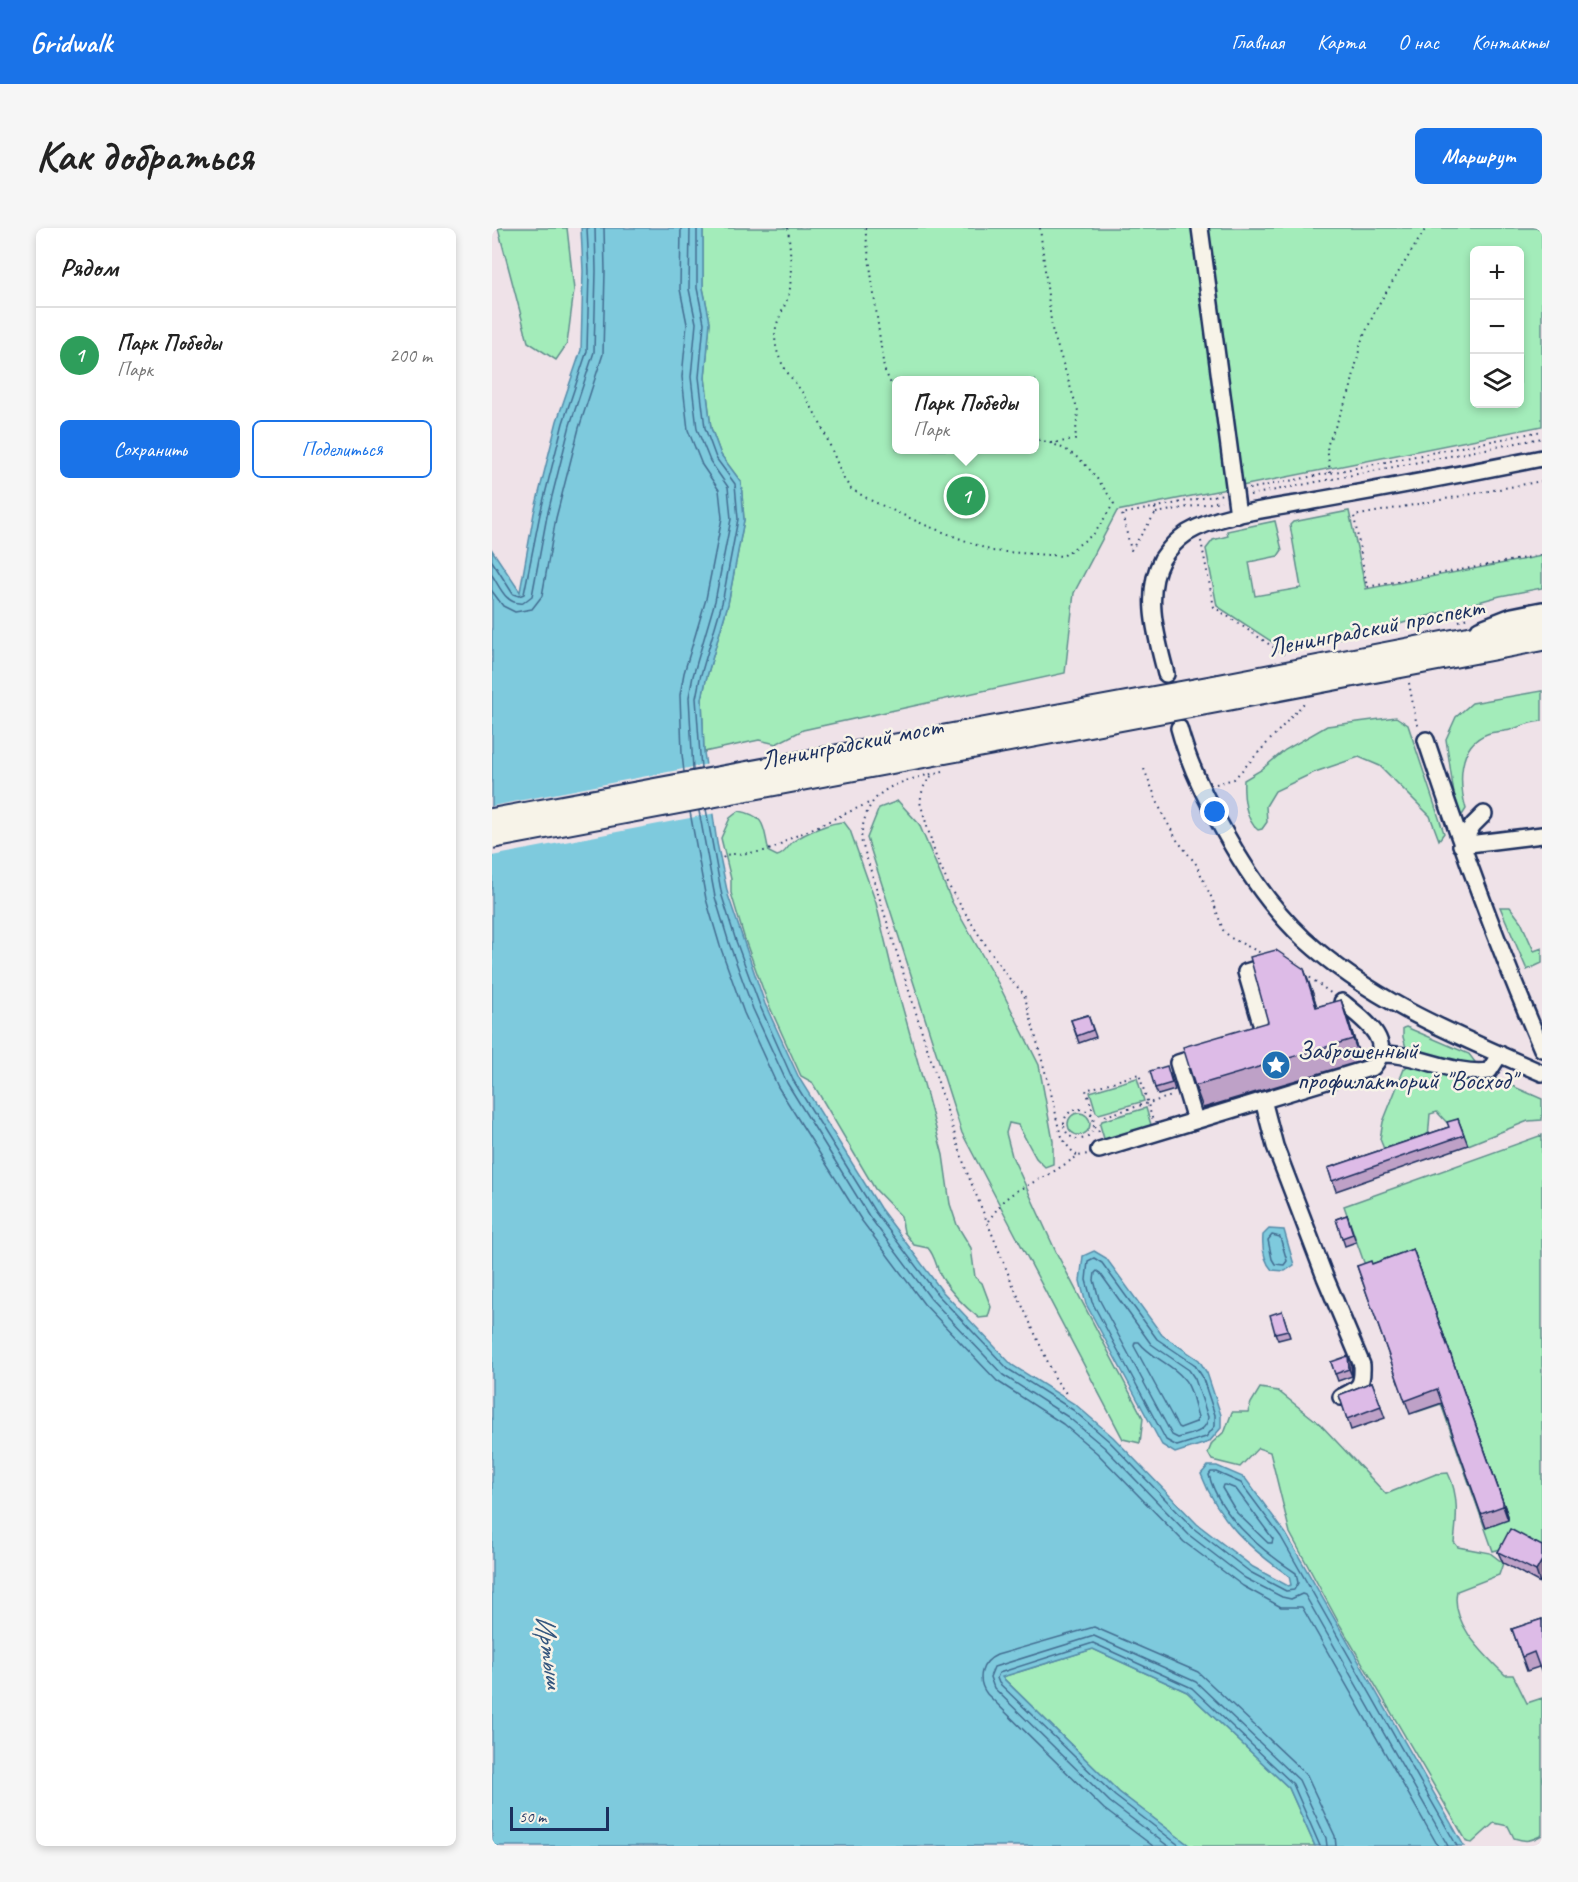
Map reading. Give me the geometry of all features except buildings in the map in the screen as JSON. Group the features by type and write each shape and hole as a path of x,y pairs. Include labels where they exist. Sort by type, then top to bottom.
{"main road":[{"name":"Ленинградский проспект","path":"1221,693 1449,641 1542,623"},
{"name":"Ленинградский проспект","path":"1221,693 1542,640"},
{"name":"Ленинградский мост","path":"492,819 1221,693"},
{"name":"Ленинградский мост","path":"492,838 1221,693"}],"street":[{"path":"1200,228 1238,515"},
{"path":"1166,674 1153,613 1154,584 1163,559 1174,543 1187,533 1238,515 1542,458"},
{"path":"1449,641 1512,616 1542,610"},
{"path":"1179,729 1209,806 1251,876 1275,908 1303,938 1376,994 1422,1020 1497,1050 1542,1073"},
{"path":"1426,740 1461,845 1505,964 1542,1049"},
{"path":"1461,845 1473,825 1484,814"},
{"path":"1461,845 1540,832"},
{"path":"1243,1043 1265,1037 1246,972 1289,961"},
{"path":"1359,1016 1376,994"},
{"path":"1092,1153 1373,1067 1381,1053 1377,1035 1369,1023 1342,1002"},
{"path":"1195,1120 1178,1063 1222,1050"},
{"path":"1381,1053 1397,1053 1482,1072 1489,1071 1497,1050"},
{"path":"1263,1100 1275,1146 1329,1287 1362,1365 1363,1376 1360,1385 1356,1390 1341,1397"}],"path":[{"path":"788,228 790,288 785,307 776,324 775,336 779,356 789,377 812,406 844,479 851,489 925,525 992,552 1064,556 1095,533 1114,503 1092,470 1073,453 1051,442"},
{"path":"865,228 884,369 892,386"},
{"path":"1039,440 1051,442 1075,440 1078,411 1052,329 1041,228"},
{"path":"1330,473 1327,446 1350,391 1361,342 1377,307 1426,228"},
{"path":"1155,514 1330,473 1542,432"},
{"path":"1155,508 1155,514 1131,550 1122,514 1155,508 1235,495 1542,438"},
{"path":"1542,481 1354,516 1367,587 1542,555"},
{"path":"1192,544 1201,538 1214,608 1291,659"},
{"path":"1408,679 1416,721"},
{"path":"1210,785 1234,779 1308,698"},
{"path":"1144,769 1177,840 1196,864 1223,930 1231,939 1257,950 1272,964"},
{"path":"723,858 725,855 780,847 787,840 871,802 884,789 906,780 943,771 930,777 923,788 920,802 936,857 951,890 979,935 1007,976 1023,994 1055,1108 1057,1126 1064,1141 1078,1156"},
{"path":"871,802 862,822 861,840 966,1170 1012,1283 1056,1380 1068,1396"},
{"path":"1289,961 1342,1002"},
{"path":"1090,1114 1093,1111 1086,1090 1139,1074 1156,1132"},
{"path":"1105,1116 1186,1091"},
{"path":"1082,1109 1090,1114 1094,1127 1087,1137 1077,1138 1068,1133 1064,1124 1071,1111 1082,1109"},
{"path":"988,1221 1004,1200 1016,1191 1078,1156 1092,1153"}],"green space":[{"path":"498,228 567,228 574,290 567,344 556,360 528,342"},
{"path":"703,228 1542,228 1542,426 1117,511 1074,593 1065,673 803,730 776,744 759,740 704,752 702,699 728,604 744,520 741,482 721,455 711,428 705,377 710,322 703,288"},
{"path":"1349,511 1366,589 1542,556 1542,588 1500,596 1403,623 1286,651 1217,606 1206,549 1213,540 1228,536 1227,531 1275,521 1282,550 1278,556 1249,562 1255,596 1301,588 1290,525 1293,522"},
{"path":"1542,691 1542,721 1487,734 1477,739 1470,747 1463,766 1462,788 1466,809 1461,817 1454,794 1446,739 1456,717 1472,703"},
{"path":"1396,717 1408,725 1444,833 1439,840 1430,816 1380,766 1359,757 1315,772 1275,791 1266,806 1267,822 1262,829 1258,830 1254,826 1246,807 1244,780 1261,770 1285,750 1327,726"},
{"path":"898,801 919,824 952,902 998,983 1039,1065 1053,1141 1053,1164 1045,1167 1036,1158 1018,1125 1009,1123 1006,1133 1012,1156 1056,1252 1143,1418 1140,1443 1123,1439 962,1133 867,838 879,808"},
{"path":"739,811 755,816 759,820 769,852 777,856 799,838 825,826 844,822 850,830 876,903 943,1155 950,1204 957,1225 971,1248 975,1277 982,1283 991,1307 988,1317 979,1318 964,1305 942,1278 928,1248 914,1245 904,1232 901,1216 875,1189 812,1082 801,1076 768,1003 731,893 731,879 721,838 730,818"},
{"path":"1500,907 1510,907 1521,922 1534,951 1542,948 1542,963 1527,970"},
{"path":"1406,1027 1469,1054 1481,1070 1477,1076 1484,1083 1494,1078 1542,1099 1542,1120 1528,1121 1468,1145 1437,1112 1430,1114 1428,1139 1384,1149 1380,1139 1383,1122 1404,1069 1412,1062 1414,1052 1406,1048 1403,1028"},
{"path":"1137,1078 1144,1101 1099,1114 1096,1112 1090,1092"},
{"path":"1146,1108 1152,1128 1105,1142 1100,1125 1102,1121"},
{"path":"1079,1113 1087,1116 1090,1124 1087,1132 1079,1135 1071,1132 1068,1124 1071,1116"},
{"path":"1542,1135 1542,1583 1512,1546 1493,1551 1441,1404 1417,1412 1344,1206"},
{"path":"1260,1388 1278,1391 1320,1424 1386,1494 1436,1474 1448,1473 1456,1498 1454,1542 1458,1547 1490,1553 1503,1563 1499,1575 1457,1591 1456,1603 1459,1615 1470,1637 1479,1648 1505,1675 1513,1675 1527,1703 1542,1698 1542,1835 1528,1840 1514,1838 1508,1826 1494,1823 1472,1843 1467,1842 1340,1625 1290,1533 1270,1452 1258,1448 1240,1467 1212,1460 1208,1453 1212,1443 1225,1431 1232,1412 1248,1412"},
{"path":"1093,1649 1187,1692 1289,1788 1315,1846 1190,1846 1119,1792 1002,1677"}],"water":[{"name":"Иртыш","path":"581,228 703,228 703,288 710,322 705,378 711,428 721,455 741,482 744,520 728,604 702,699 704,752 717,843 728,895 765,1004 799,1078 880,1208 942,1291 1012,1365 1076,1405 1113,1437 1197,1524 1253,1567 1288,1586 1291,1585 1289,1576 1248,1544 1226,1520 1208,1491 1201,1474 1208,1466 1217,1466 1245,1478 1286,1534 1464,1846 1315,1846 1289,1788 1187,1692 1093,1649 1002,1677 1119,1792 1190,1846 492,1846 492,550 520,592 534,513 557,421 581,350 583,271"},
{"path":"1269,1229 1284,1230 1294,1265 1285,1271 1272,1270 1265,1258 1263,1235"},
{"path":"1094,1251 1106,1258 1162,1335 1199,1360 1207,1373 1221,1415 1221,1428 1209,1442 1175,1453 1162,1445 1086,1304 1080,1281 1083,1256"}],"pier":[{"path":"709,764 716,813 492,856 492,806"}],"place":[{"name":"Парк Победы","path":"966,496"},
{"name":"Заброшенный профилакторий \"Восход\"","path":"1276,1065"}]}
